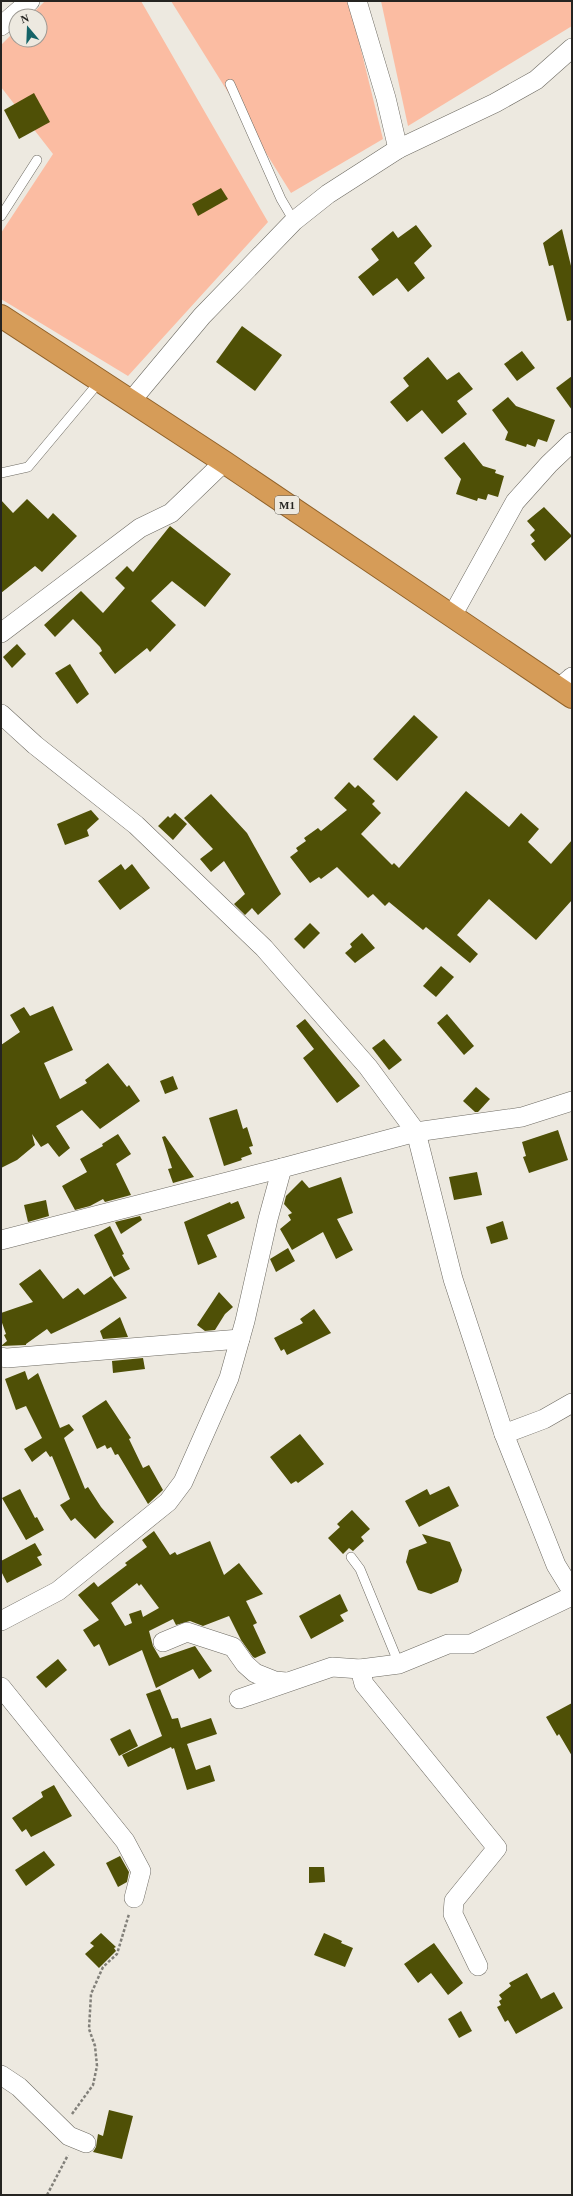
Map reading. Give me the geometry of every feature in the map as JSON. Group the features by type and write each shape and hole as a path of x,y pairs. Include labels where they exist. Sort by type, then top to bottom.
{"highway":[{"name":"M1","path":"1,316 224,462 452,616 568,688"}],"street":[{"path":"1,26 30,1"},
{"path":"357,1 386,98 398,149"},
{"path":"131,401 202,316 294,221 328,194 398,149 495,103 536,80 572,48"},
{"path":"452,616 514,502 549,464 572,442"},
{"path":"1,632 140,528 171,513 224,462"},
{"path":"1,714 35,745 136,824 264,948 368,1067 416,1132 453,1279 504,1434 556,1565 572,1591"},
{"path":"1,1240 416,1132 522,1117 572,1101"},
{"path":"1,1621 58,1591 168,1502 183,1482 229,1378 282,1168"},
{"path":"1,1357 7,1358 86,1353 240,1339"},
{"path":"504,1434 544,1419 572,1403"},
{"path":"239,1699 332,1667 360,1669 399,1664 448,1644 471,1644 572,1596"},
{"path":"163,1642 187,1632 233,1647 245,1664 255,1673 275,1681 286,1682"},
{"path":"360,1669 364,1684 497,1848 454,1901 453,1914 478,1966"},
{"path":"1,1687 125,1842 140,1871 134,1898"},
{"path":"1,2075 10,2089 77,2139"}],"lane":[{"path":"230,84 281,199 294,221"},
{"path":"1,216 37,160"},
{"path":"1,473 28,467 100,381"},
{"path":"351,1557 360,1569 399,1664"}],"path":[{"path":"47,2195 77,2139 72,2114 93,2085 97,2066 96,2046 89,2029 91,1994 103,1967 117,1954 134,1898"}],"shaded area":[{"path":"45,1 141,1 268,222 128,376 1,299 1,233 53,154 1,87 1,45 8,38 8,48 48,48 48,8 38,8"},
{"path":"171,1 349,1 383,139 291,193"},
{"path":"381,1 572,1 572,26 408,126"}],"building":[{"path":"34,93 50,122 19,139 4,110"},
{"path":"221,188 228,199 198,216 192,204"},
{"path":"416,225 432,246 414,263 425,278 408,292 397,278 373,296 358,277 379,260 371,249 393,231 398,238"},
{"path":"562,229 572,270 572,320 567,321 553,265 549,266 543,243"},
{"path":"242,326 282,355 255,391 216,362"},
{"path":"522,351 535,368 517,381 504,364"},
{"path":"428,357 447,380 459,372 473,389 457,401 467,414 442,434 422,410 407,422 390,402 409,386 403,378"},
{"path":"572,376 572,410 556,388"},
{"path":"508,397 516,406 555,420 547,442 538,439 535,447 527,444 526,447 505,440 508,432 492,410"},
{"path":"464,442 483,466 496,470 495,473 504,476 498,497 488,494 486,500 478,498 477,501 456,494 461,479 444,458"},
{"path":"27,499 48,519 53,513 77,536 42,572 35,566 1,593 1,500 13,513"},
{"path":"544,507 572,536 545,561 531,544 535,541 530,535 535,530 527,521"},
{"path":"170,526 231,574 205,607 172,581 151,601 176,625 150,652 147,648 115,674 99,653 102,651 100,647 73,619 55,637 44,625 81,591 103,613 125,588 115,578 127,566 133,572"},
{"path":"17,644 26,654 12,668 3,657"},
{"path":"70,664 89,694 77,704 55,673"},
{"path":"414,715 438,737 397,781 373,759"},
{"path":"349,782 355,788 358,785 375,801 372,804 381,813 361,834 392,865 394,863 399,868 466,791 509,827 521,813 539,829 528,842 551,864 572,840 572,900 536,940 489,899 457,935 478,954 470,963 426,927 423,930 389,902 385,906 373,894 368,898 337,867 321,879 319,877 310,883 290,857 298,851 296,848 306,841 304,838 318,828 321,831 347,810 334,798"},
{"path":"211,794 247,833 281,894 258,915 252,908 245,915 234,904 245,894 224,861 211,872 200,859 213,849 184,818"},
{"path":"91,810 99,819 87,830 89,836 65,845 57,824"},
{"path":"175,813 187,824 173,840 158,826 168,816 170,818"},
{"path":"121,864 125,870 132,864 150,888 120,910 98,881"},
{"path":"310,923 320,933 304,949 294,939"},
{"path":"362,933 375,948 355,963 345,953 352,947 350,944"},
{"path":"441,966 454,977 436,997 423,986"},
{"path":"53,1006 73,1050 44,1063 60,1099 87,1083 85,1080 108,1063 127,1087 129,1085 140,1101 100,1129 82,1110 56,1126 70,1148 59,1157 48,1143 41,1147 32,1134 35,1145 17,1160 1,1168 1,1045 20,1032 10,1015 24,1007 30,1016"},
{"path":"447,1014 474,1046 464,1055 437,1023"},
{"path":"305,1019 360,1086 337,1103 303,1058 314,1049 296,1026"},
{"path":"384,1039 402,1060 389,1070 372,1048"},
{"path":"173,1076 178,1089 165,1094 160,1081"},
{"path":"476,1087 490,1099 478,1112 475,1112 463,1101"},
{"path":"237,1109 243,1129 247,1127 253,1146 249,1147 252,1154 241,1158 242,1160 224,1166 209,1118"},
{"path":"558,1130 568,1160 529,1173 523,1157 526,1156 522,1142"},
{"path":"118,1134 131,1154 116,1164 131,1195 105,1202 103,1199 90,1206 75,1210 62,1186 87,1172 80,1159 103,1146 102,1144"},
{"path":"165,1136 194,1177 173,1183 168,1169 172,1168 162,1137"},
{"path":"477,1172 482,1195 454,1200 449,1177"},
{"path":"341,1177 353,1213 337,1219 353,1250 336,1259 323,1232 292,1250 280,1229 291,1220 288,1215 292,1213 284,1204 286,1196 302,1180 309,1188"},
{"path":"46,1200 49,1216 28,1222 24,1205"},
{"path":"238,1201 245,1218 207,1235 217,1257 198,1265 184,1222 230,1202 231,1204"},
{"path":"140,1216 142,1220 121,1234 115,1222"},
{"path":"503,1221 508,1239 491,1244 486,1227"},
{"path":"110,1226 124,1254 122,1255 130,1269 114,1277 94,1235"},
{"path":"288,1248 295,1261 276,1272 270,1259"},
{"path":"40,1269 63,1299 78,1288 84,1295 111,1276 127,1298 51,1334 47,1329 26,1345 1,1346 7,1341 4,1335 6,1334 1,1320 1,1313 33,1302 19,1284"},
{"path":"219,1292 233,1307 225,1314 215,1330 205,1331 197,1325"},
{"path":"314,1309 331,1333 287,1355 284,1349 281,1351 274,1338 303,1323 300,1319"},
{"path":"120,1317 128,1337 103,1339 100,1331"},
{"path":"143,1358 145,1369 113,1373 112,1361"},
{"path":"25,1371 28,1380 38,1373 60,1428 69,1424 74,1430 64,1438 85,1489 88,1487 101,1507 114,1522 95,1539 75,1518 71,1521 60,1505 70,1499 52,1456 50,1457 46,1451 32,1462 24,1449 42,1438 26,1406 16,1410 5,1379"},
{"path":"106,1400 131,1438 129,1439 143,1468 149,1465 163,1490 148,1504 118,1454 115,1455 111,1447 107,1449 105,1445 97,1449 82,1416"},
{"path":"300,1434 324,1464 298,1483 296,1481 291,1484 270,1457"},
{"path":"449,1486 459,1506 419,1527 405,1501 427,1489 430,1495"},
{"path":"20,1489 35,1518 37,1517 44,1530 26,1540 2,1498"},
{"path":"352,1510 370,1529 361,1537 364,1541 353,1551 349,1548 343,1554 328,1538 340,1527 337,1524"},
{"path":"154,1531 170,1555 175,1552 177,1555 210,1541 224,1575 239,1563 263,1594 246,1601 257,1623 253,1625 266,1653 255,1658 253,1657 241,1640 229,1616 203,1626 190,1621 176,1625 173,1619 149,1631 153,1646 160,1658 195,1646 212,1671 199,1679 193,1669 156,1688 142,1650 109,1666 99,1644 94,1647 83,1630 99,1620 78,1595 94,1582 98,1587 127,1565 125,1563 147,1547 142,1540","holes":["137,1583 139,1586 141,1584 159,1608 143,1617 141,1610 129,1614 132,1623 125,1626 111,1603"]},
{"path":"422,1534 450,1542 462,1570 458,1582 431,1594 418,1590 406,1562 409,1550 427,1543"},
{"path":"35,1543 42,1555 37,1557 42,1565 7,1583 1,1571 1,1561"},
{"path":"340,1594 348,1611 340,1615 344,1621 311,1639 299,1616"},
{"path":"58,1659 67,1670 46,1688 36,1677"},
{"path":"160,1689 172,1719 178,1718 181,1728 211,1718 217,1734 187,1744 196,1770 210,1765 215,1781 187,1790 174,1748 172,1749 171,1747 128,1767 122,1755 162,1736 146,1694"},
{"path":"572,1703 572,1756 559,1734 557,1736 546,1717"},
{"path":"130,1729 138,1746 119,1756 110,1739"},
{"path":"54,1785 72,1816 31,1837 26,1829 22,1832 12,1818 43,1797 41,1792"},
{"path":"44,1851 55,1865 26,1886 15,1870"},
{"path":"120,1856 129,1872 127,1882 118,1887 106,1863"},
{"path":"309,1867 324,1867 325,1882 309,1883"},
{"path":"101,1933 116,1947 114,1948 116,1951 99,1968 85,1954 94,1946 90,1943"},
{"path":"324,1933 353,1948 345,1967 314,1955"},
{"path":"434,1943 463,1983 448,1995 431,1973 418,1983 404,1964"},
{"path":"527,1973 541,1999 554,1992 563,2008 516,2034 508,2020 505,2022 497,2007 501,2005 499,2001 502,1999 499,1995 511,1986 509,1983"},
{"path":"461,2011 472,2031 459,2038 448,2019"},
{"path":"109,2110 133,2116 122,2159 93,2152 96,2147 98,2134 103,2136"}]}
